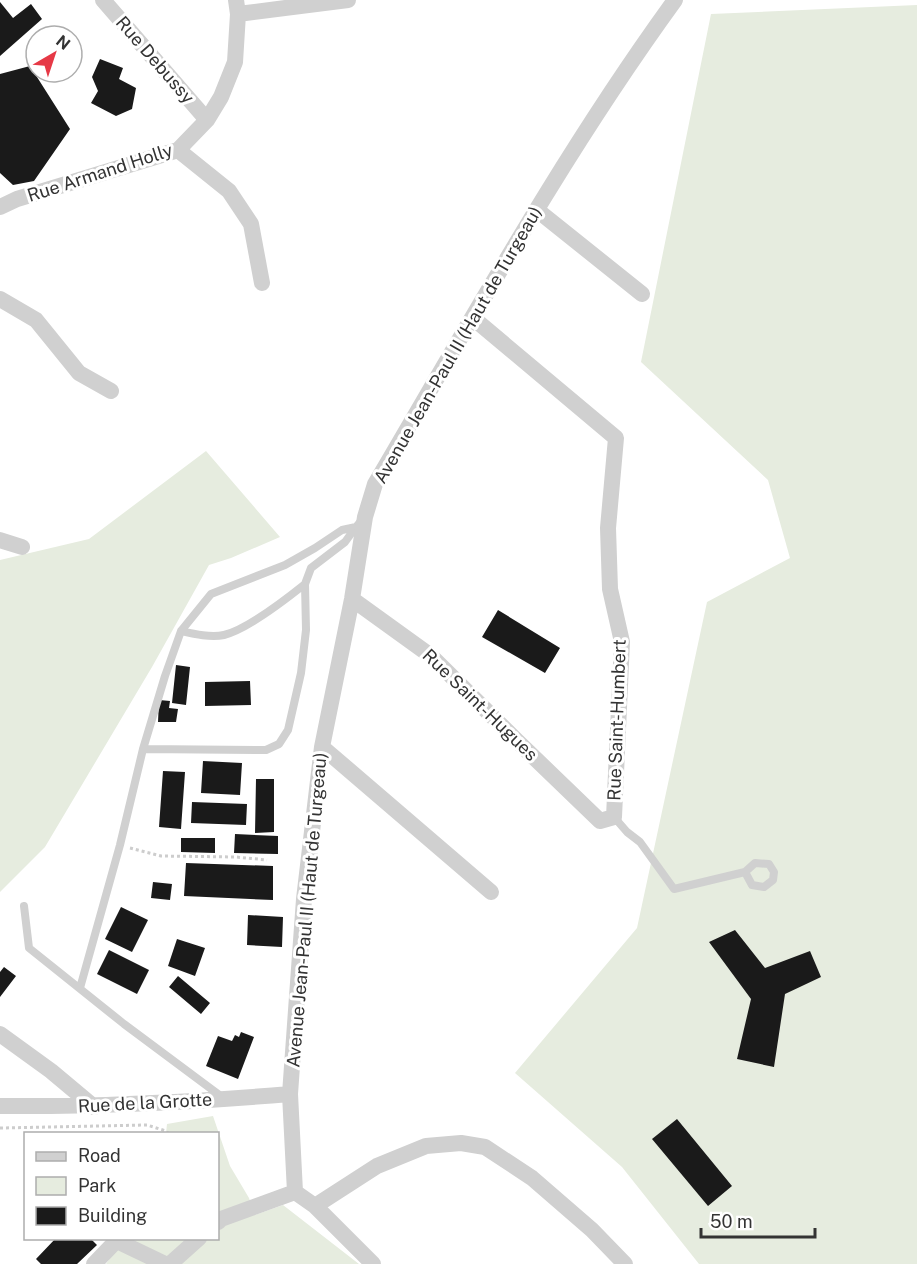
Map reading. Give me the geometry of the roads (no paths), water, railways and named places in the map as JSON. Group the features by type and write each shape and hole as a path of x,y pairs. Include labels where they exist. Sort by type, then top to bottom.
{"street":[{"name":"Rue Debussy","path":"103,0 207,120"},
{"path":"237,7 348,0"},
{"name":"Avenue Jean-Paul II (Haut de Turgeau)","path":"295,1192 290,1094 304,899 322,747 352,599 360,522 375,484 537,210 625,68 675,0"},
{"name":"Rue Armand Holly","path":"0,207 17,199 178,150 207,120 221,97 235,62 237,7"},
{"path":"178,150 229,191 251,224 262,284"},
{"path":"537,210 642,294"},
{"path":"0,299 36,320 78,373 111,391"},
{"name":"Rue Saint-Humbert","path":"473,318 616,438 608,528 610,589 622,642 607,819"},
{"path":"0,540 22,547"},
{"name":"Rue Saint-Hugues","path":"352,599 432,656 517,741 607,819"},
{"path":"322,747 491,892"},
{"path":"0,1034 51,1071 94,1107"},
{"name":"Rue de la Grotte","path":"0,1106 94,1107 290,1094"},
{"path":"315,1206 377,1166 426,1146 461,1143 486,1147 531,1178 592,1230 625,1264"},
{"path":"219,1221 295,1192 315,1206 373,1264"},
{"path":"94,1264 118,1240 165,1264"},
{"path":"170,1264 198,1240"}],"lane":[{"path":"80,988 120,845 143,749 181,631 211,594 285,565 315,549 342,530 360,522"},
{"path":"143,749 266,750 279,744 288,730 301,674 306,630 305,584 311,568 345,542 360,522"},
{"path":"181,631 196,635 223,635 272,609 305,584"},
{"path":"607,819 640,842 674,889 745,872"},
{"path":"24,906 29,948 124,1024 225,1099"}]}
